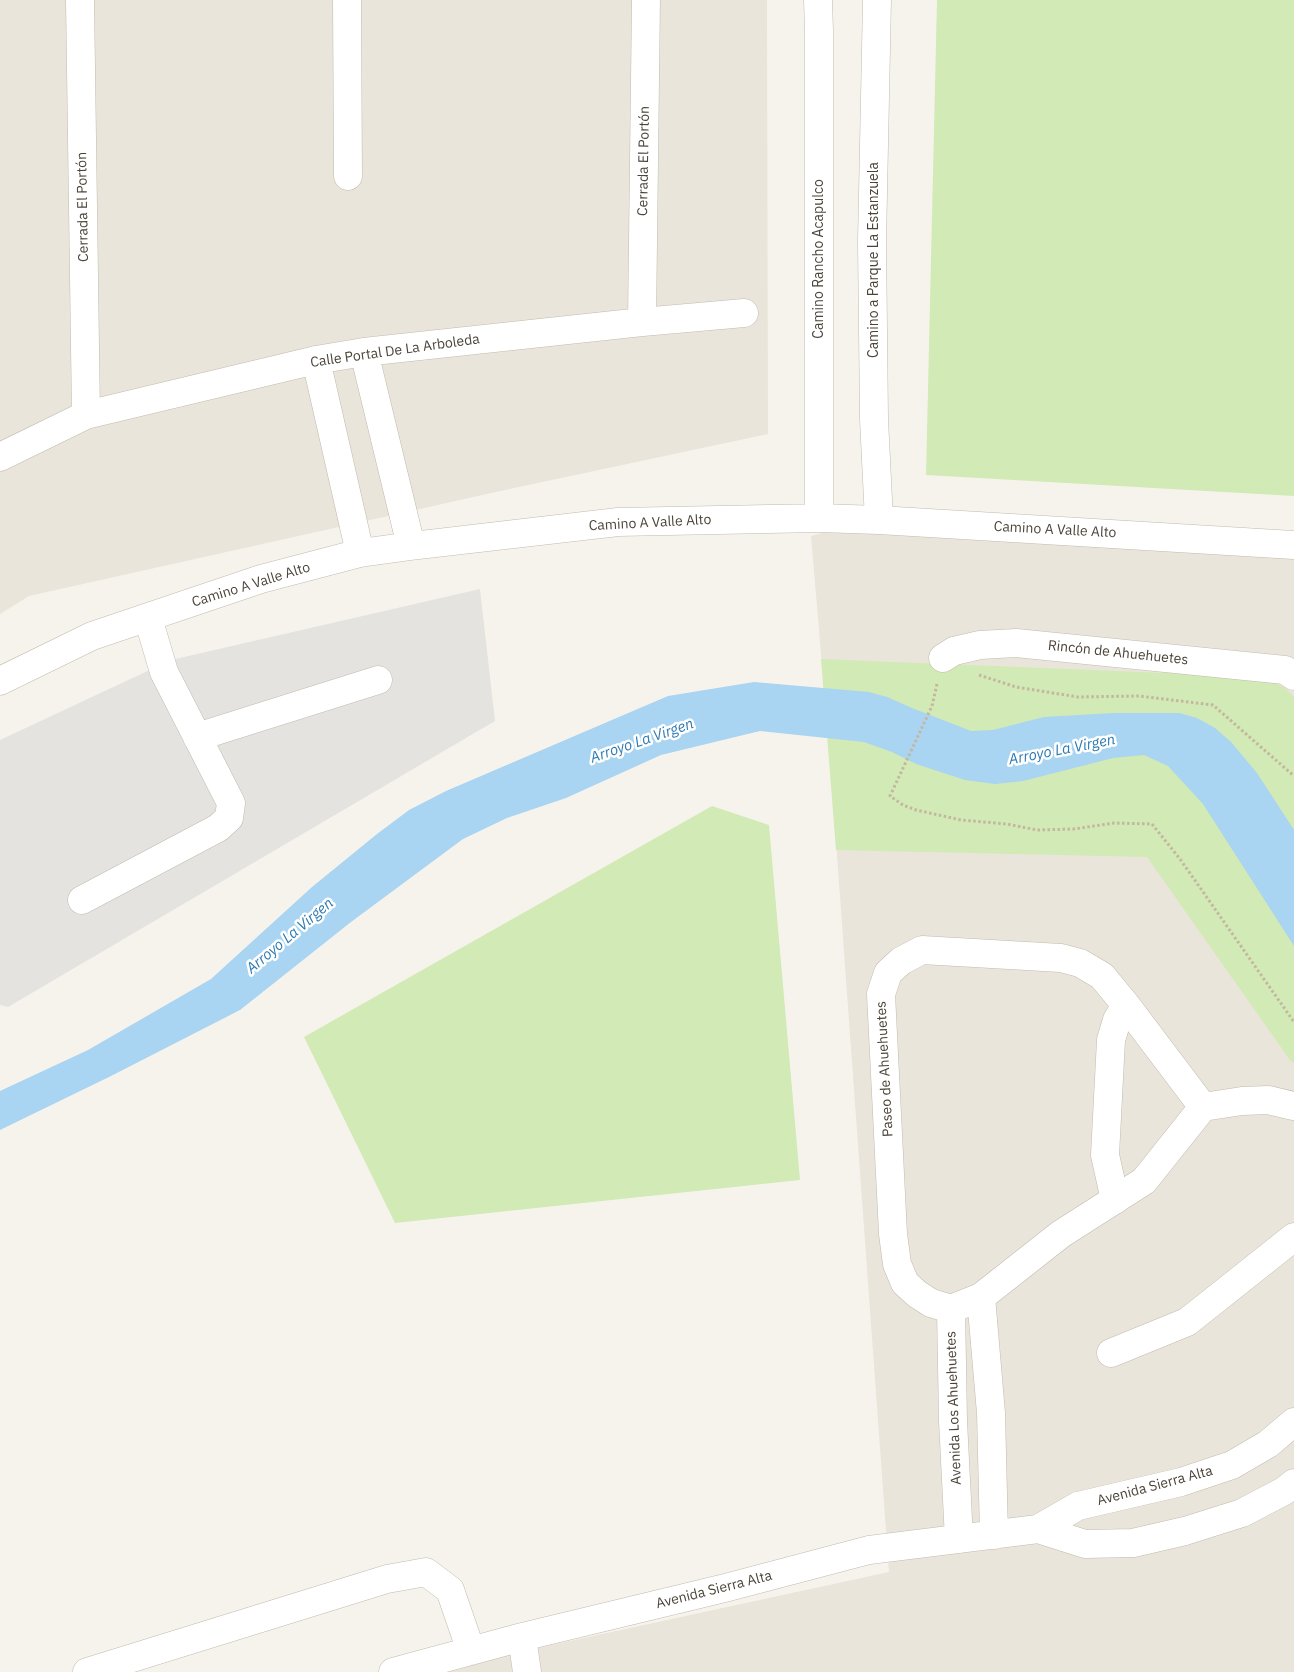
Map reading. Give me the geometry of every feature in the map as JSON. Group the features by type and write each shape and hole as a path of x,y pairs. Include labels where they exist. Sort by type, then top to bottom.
{"street":[{"name":"Cerrada El Portón","path":"80,0 86,415"},
{"path":"347,0 348,176"},
{"name":"Cerrada El Portón","path":"642,322 646,0"},
{"name":"Camino Rancho Acapulco","path":"818,0 819,518"},
{"name":"Camino a Parque La Estanzuela","path":"877,0 872,252 874,419 879,520"},
{"name":"Calle Portal De La Arboleda","path":"0,457 86,415 316,360 364,352 744,313"},
{"path":"364,352 411,546"},
{"path":"316,360 360,553"},
{"name":"Camino A Valle Alto","path":"0,681 92,636 261,579 360,553 618,522 819,518 879,520 1294,545"},
{"path":"82,900 218,828 229,818 231,803 164,672 148,618"},
{"name":"Rincón de Ahuehuetes","path":"943,658 954,651 980,645 1016,643 1285,670 1294,676"},
{"path":"197,737 378,680"},
{"name":"Paseo de Ahuehuetes","path":"951,1309 931,1303 917,1294 905,1283 897,1264 893,1234 881,994 888,973 902,961 922,950 1061,958 1080,964 1102,976 1203,1107"},
{"path":"1115,1200 1105,1155 1111,1040 1117,1020 1126,1005"},
{"path":"951,1309 981,1297 1061,1234 1144,1181 1203,1107 1242,1101 1268,1100 1294,1106"},
{"path":"1111,1353 1187,1322 1294,1237"},
{"path":"981,1297 991,1413 994,1535"},
{"name":"Avenida Los Ahuehuetes","path":"951,1309 958,1539"},
{"name":"Avenida Sierra Alta","path":"402,1671 522,1637 725,1588 869,1550 1038,1529 1078,1506 1182,1482 1232,1465 1268,1444 1294,1422"},
{"name":"Avenida Sierra Alta","path":"1038,1529 1085,1544 1132,1543 1185,1531 1242,1512 1284,1491 1294,1483"},
{"path":"87,1672 387,1579 426,1572 450,1590 471,1651"},
{"path":"522,1637 527,1672"}],"path":[{"path":"1294,776 1213,705 1139,696 1078,697 1016,688 986,678 943,658 932,706 890,796 903,805 916,810 961,820 1007,824 1037,830 1074,829 1114,823 1152,824 1186,867 1294,1022"}],"shaded area":[{"path":"0,0 767,0 768,434 505,490 29,596 0,614"},
{"path":"881,517 1294,553 1294,1672 448,1672 519,1652 889,1572 830,759 811,536"},
{"path":"480,589 495,721 8,1007 0,1005 0,740 171,660"}],"green space":[{"path":"937,0 1294,0 1294,496 926,475"},
{"path":"821,659 1265,677 1285,688 1294,697 1294,1063 1290,1060 1147,857 836,850"},
{"path":"712,806 769,825 800,1180 395,1223 304,1037"}],"water":[{"name":"Arroyo La Virgen","path":"754,682 869,692 887,697 971,731 993,730 1044,717 1113,713 1179,713 1197,718 1215,728 1231,742 1257,773 1294,830 1294,946 1203,804 1168,766 1144,755 1113,758 1023,781 995,784 965,780 916,764 892,752 864,742 760,731 661,755 566,798 507,818 463,839 351,922 240,1010 0,1130 0,1091 88,1050 211,979 312,887 409,810 446,791 668,696"}]}
